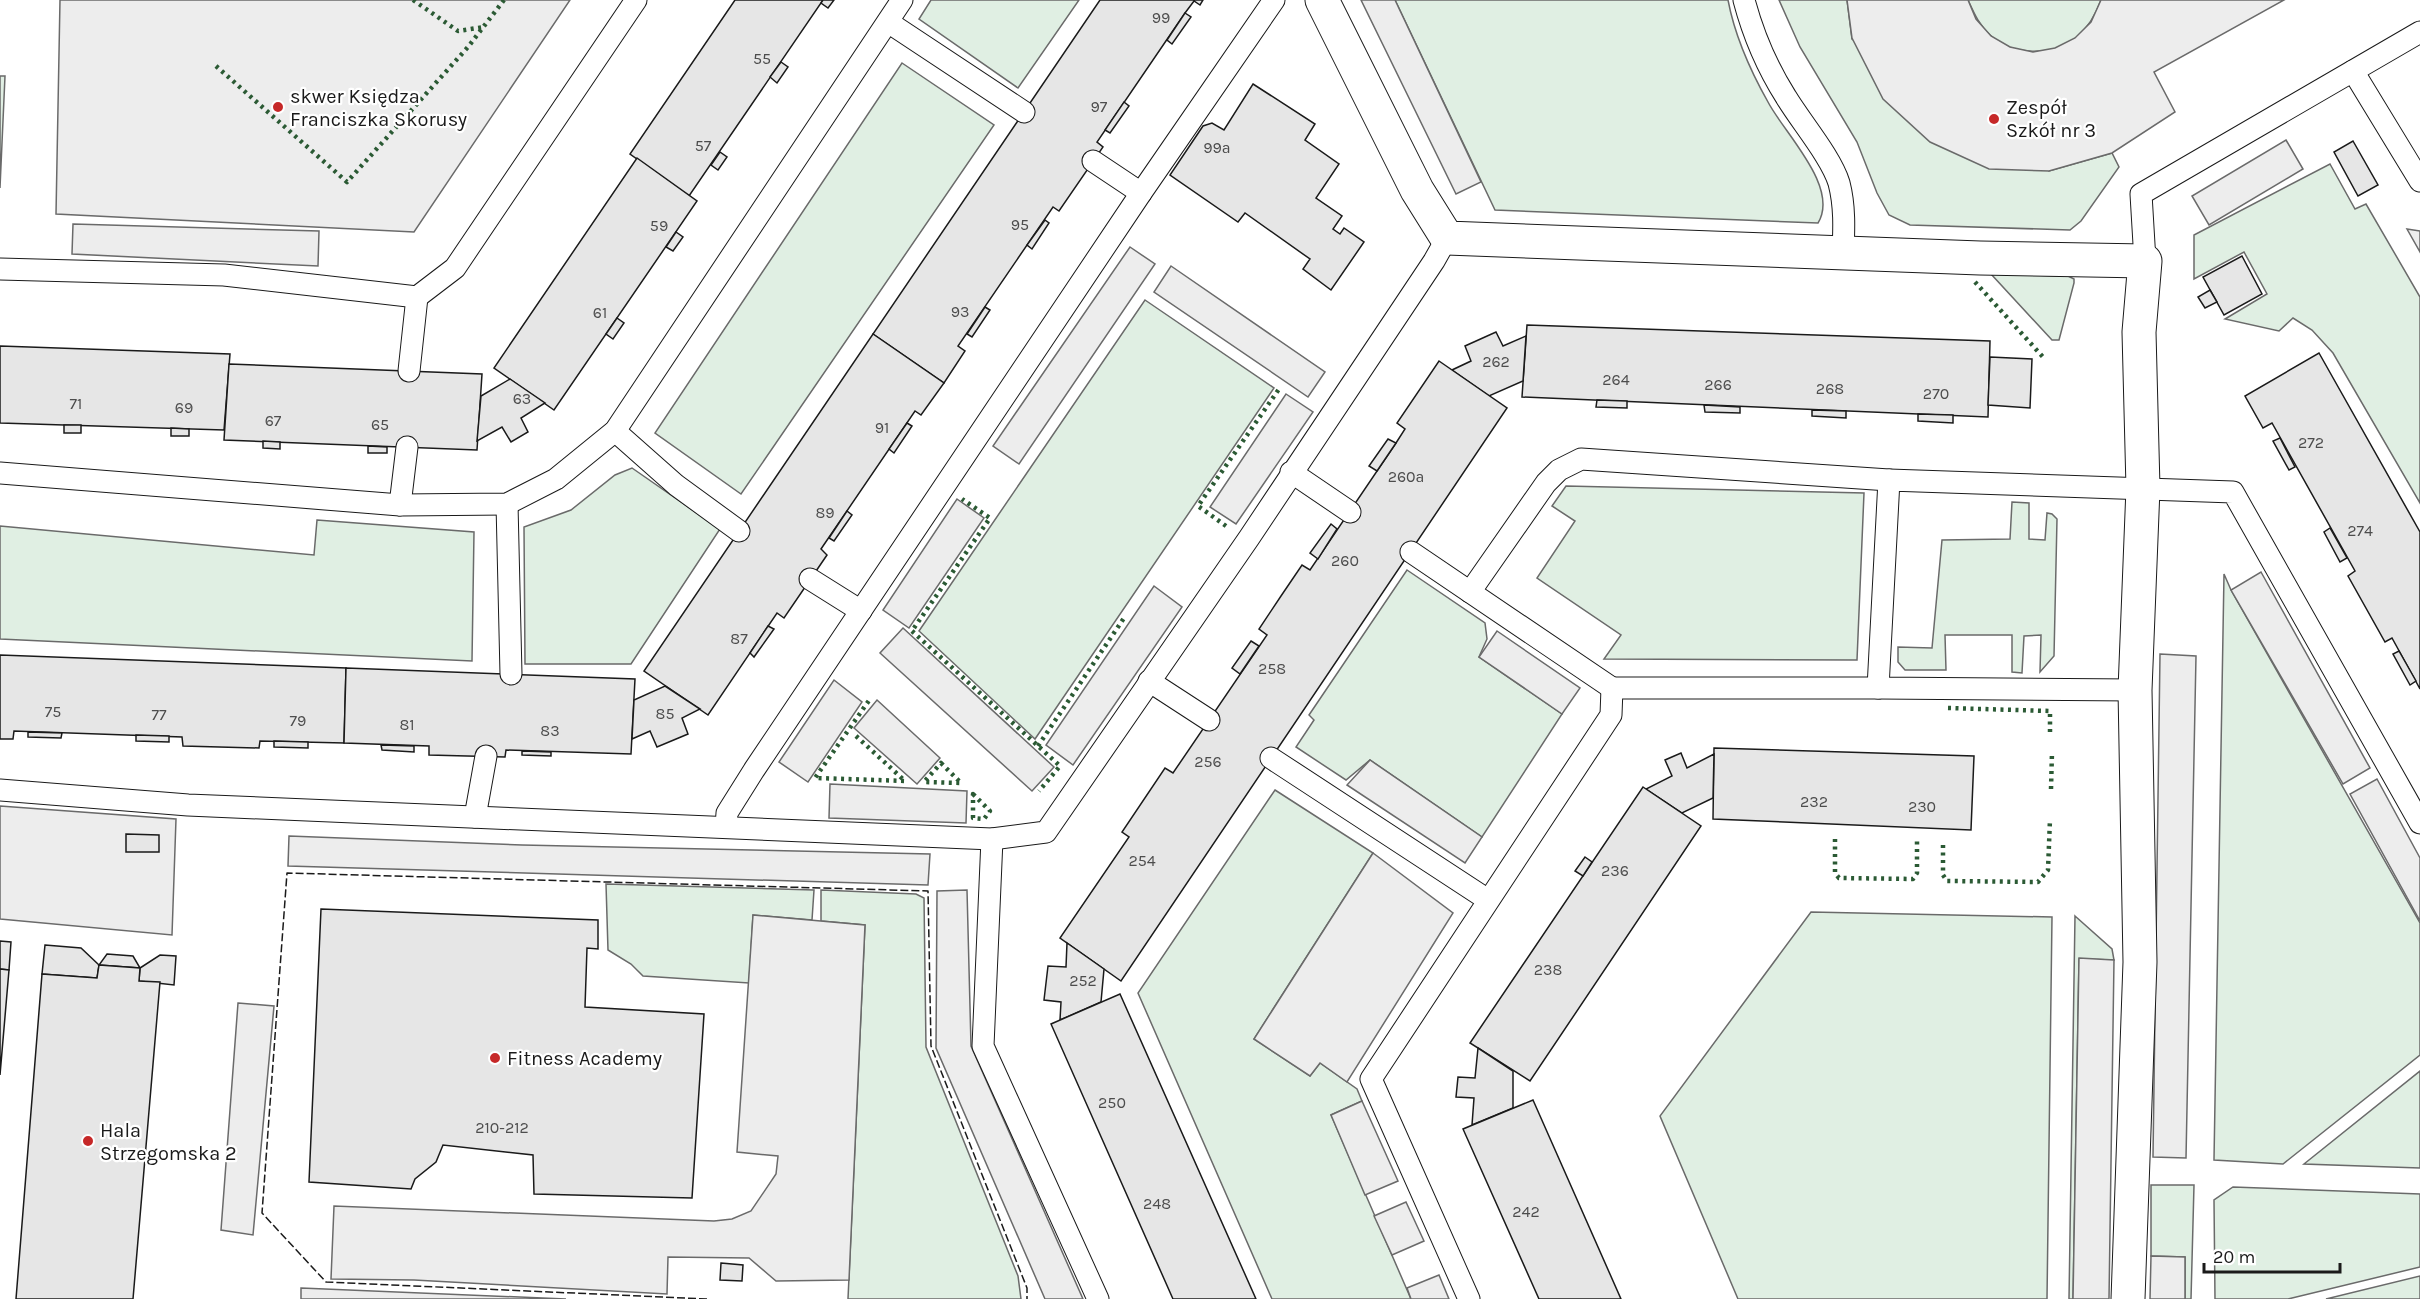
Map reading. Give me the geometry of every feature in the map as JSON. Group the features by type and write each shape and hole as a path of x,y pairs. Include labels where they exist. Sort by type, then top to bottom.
{"street":[{"path":"1322,0 1417,190 1447,238 1980,258 2145,261 2139,332 2143,488 2135,690 2140,962 2128,1299"}],"lane":[{"path":"0,269 224,275 417,297 455,268 636,0"},
{"path":"0,473 400,505 507,504 556,479 615,431 902,0"},
{"path":"726,827 727,813 1141,194 1274,0"},
{"path":"1744,0 1762,53 1785,96 1814,139 1838,181 1843,200 1843,252"},
{"path":"888,22 1024,112"},
{"path":"2145,261 2141,194 2420,32"},
{"path":"2353,71 2420,181"},
{"path":"1093,161 1141,194"},
{"path":"0,790 188,805 992,839 1046,832 1249,538 1434,261 1447,238"},
{"path":"409,371 417,297"},
{"path":"615,431 676,485 739,531"},
{"path":"400,505 407,447"},
{"path":"1470,592 1546,483 1559,470 1581,459 1889,480 2233,492 2420,823"},
{"path":"1291,472 1350,512"},
{"path":"1878,688 1889,480"},
{"path":"507,504 511,674"},
{"path":"1411,552 1612,688 2135,690"},
{"path":"810,579 861,611"},
{"path":"1149,681 1209,720"},
{"path":"1469,1299 1371,1079 1611,715 1612,688"},
{"path":"475,817 486,756"},
{"path":"1271,759 1488,900"},
{"path":"992,839 983,1046 1098,1299"}],"green space":[{"path":"931,0 1079,0 1018,88 919,19"},
{"path":"1395,0 1728,0 1739,40 1755,78 1816,177 1822,193 1823,209 1818,223 1495,210"},
{"path":"1779,0 1847,0 1852,39 2049,171 2112,153 2119,167 2081,221 2070,230 1910,225 1889,215 1877,193 1857,142 1800,47"},
{"path":"1968,0 2101,0 2091,20 2076,38 2056,48 2032,51 2009,47 1990,35 1980,23"},
{"path":"902,63 994,125 741,494 655,433"},
{"path":"0,76 5,76 0,188"},
{"path":"2330,164 2355,209 2366,204 2420,297 2420,503 2333,353 2312,330 2293,318 2279,331 2225,319 2267,294 2244,252 2194,279 2194,235"},
{"path":"1991,274 2068,276 2074,279 2059,340 2052,340"},
{"path":"1145,300 1274,388 1035,739 919,631"},
{"path":"632,468 720,529 631,664 525,664 524,527 571,510 615,475"},
{"path":"1566,486 1864,493 1857,660 1604,659 1621,635 1537,578 1575,521 1552,506"},
{"path":"2012,502 2029,503 2029,539 2045,540 2047,513 2057,519 2054,656 2040,672 2041,635 2024,636 2022,673 2012,672 2012,635 1945,635 1946,670 1905,670 1898,662 1898,647 1932,648 1942,540 2010,539"},
{"path":"317,520 474,532 472,661 0,639 0,526 314,555"},
{"path":"1407,570 1485,623 1487,639 1479,657 1562,714 1482,837 1370,760 1346,780 1296,747 1314,720 1309,715"},
{"path":"2224,574 2420,923 2420,1055 2283,1164 2214,1160"},
{"path":"1275,790 1373,853 1254,1039 1310,1076 1320,1063 1357,1089 1362,1101 1331,1115 1411,1299 1272,1299 1138,993"},
{"path":"606,884 814,890 812,920 753,915 749,983 643,976 631,964 608,950"},
{"path":"821,890 916,894 924,898 926,1047 1018,1276 1021,1299 848,1299 865,925 821,921"},
{"path":"1811,912 2052,917 2047,1299 1738,1299 1660,1116"},
{"path":"2075,916 2112,949 2114,960 2079,959 2073,1299 2069,1299"},
{"path":"2420,1071 2420,1168 2304,1164"},
{"path":"2151,1185 2194,1185 2191,1299 2185,1299 2185,1257 2151,1256"},
{"path":"2233,1187 2420,1194 2420,1267 2288,1299 2215,1299 2214,1200"},
{"path":"2420,1276 2420,1299 2326,1299"}],"shaded area":[{"name":"skwer Księdza Franciszka Skorusy","path":"60,0 570,0 414,232 56,214"},
{"path":"1361,0 1395,0 1481,182 1456,194"},
{"name":"Zespół Szkół nr 3","path":"1847,0 1968,0 1976,19 1991,36 2010,47 2033,52 2055,48 2075,38 2091,22 2101,0 2284,0 2154,72 2175,112 2112,153 2049,171 1989,169 1930,142 1883,99 1852,38"},
{"path":"2286,140 2303,169 2209,225 2192,196"},
{"path":"73,224 319,231 318,266 72,254"},
{"path":"2407,229 2420,231 2420,252"},
{"path":"1130,247 1155,264 1019,464 993,446"},
{"path":"1171,266 1325,372 1308,397 1154,292"},
{"path":"1286,394 1313,412 1236,524 1210,507"},
{"path":"957,499 984,518 909,628 883,610"},
{"path":"2261,572 2370,768 2343,784 2231,590"},
{"path":"1154,586 1182,607 1073,765 1046,745"},
{"path":"903,628 1054,767 1032,791 880,653"},
{"path":"1497,631 1580,688 1562,714 1479,657"},
{"path":"2160,654 2196,656 2186,1158 2153,1157"},
{"path":"834,680 862,702 808,782 779,762"},
{"path":"877,700 940,758 917,784 854,728"},
{"path":"1370,760 1482,837 1465,863 1347,785"},
{"path":"2377,779 2420,858 2420,921 2350,794"},
{"path":"830,784 967,791 966,823 829,818"},
{"path":"0,806 176,819 172,935 0,919"},
{"path":"289,836 522,845 930,854 928,885 288,866"},
{"path":"1373,853 1453,913 1347,1082 1320,1063 1310,1076 1254,1039"},
{"path":"967,890 971,1046 1083,1299 1045,1299 936,1048 937,891"},
{"path":"753,915 865,925 849,1280 776,1281 749,1258 668,1257 667,1294 414,1280 331,1279 334,1206 714,1221 732,1219 751,1211 776,1174 778,1156 737,1152"},
{"path":"2079,958 2114,960 2109,1299 2073,1299"},
{"path":"238,1003 274,1006 253,1235 221,1230"},
{"path":"1362,1101 1398,1181 1365,1195 1331,1115"},
{"path":"1406,1202 1424,1241 1392,1255 1374,1216"},
{"path":"2151,1256 2185,1257 2185,1299 2150,1299"},
{"path":"1439,1275 1449,1299 1411,1299 1407,1288"},
{"path":"301,1288 566,1299 301,1299"}],"building":[{"path":"735,0 823,0 689,196 630,154"},
{"path":"823,0 834,0 828,8 821,3"},
{"path":"1100,0 1203,0 1200,5 1194,1 1185,13 1097,142 1103,147 1059,211 1053,207 958,346 965,351 944,383 873,334"},
{"path":"1185,13 1191,17 1172,44 1167,40"},
{"path":"781,62 788,67 777,83 770,77"},
{"path":"1253,84 1315,124 1305,140 1339,164 1316,198 1342,216 1333,229 1340,234 1344,228 1364,242 1331,290 1303,269 1310,259 1245,213 1238,222 1170,175 1203,126 1212,123 1224,130"},
{"path":"1124,102 1129,106 1110,133 1105,130"},
{"path":"2353,141 2378,185 2358,196 2334,152"},
{"path":"720,152 727,157 718,170 711,165"},
{"path":"637,158 697,201 554,410 494,368"},
{"path":"1045,220 1049,223 1032,249 1027,245"},
{"path":"676,232 683,237 673,251 666,247"},
{"path":"2242,256 2262,294 2224,315 2203,277"},
{"path":"2210,290 2217,302 2205,308 2198,297"},
{"path":"985,307 990,310 972,337 967,334"},
{"path":"617,318 624,323 613,339 606,334"},
{"path":"1527,325 1990,341 1988,417 1522,397"},
{"path":"1496,332 1503,346 1526,336 1523,381 1489,396 1452,370 1471,361 1465,346"},
{"path":"873,334 944,383 921,415 915,411 821,549 827,555 784,618 777,613 708,715 644,671"},
{"path":"0,346 230,354 224,430 0,423"},
{"path":"2319,353 2420,532 2420,689 2392,638 2385,642 2348,576 2355,571 2272,423 2263,428 2245,396"},
{"path":"1990,357 2032,359 2030,408 1988,405"},
{"path":"1439,361 1507,408 1121,981 1060,938 1129,837 1122,832 1165,768 1173,773 1267,635 1259,629 1302,565 1310,570 1396,443 1405,429 1397,423"},
{"path":"229,364 482,374 477,450 224,440"},
{"path":"510,379 545,403 521,418 528,432 511,442 502,427 477,441 481,396"},
{"path":"1597,400 1627,401 1627,408 1596,407"},
{"path":"1704,405 1740,407 1740,413 1705,412"},
{"path":"1812,410 1846,411 1846,418 1812,416"},
{"path":"1918,414 1953,415 1953,423 1918,421"},
{"path":"907,423 912,426 894,453 889,449"},
{"path":"64,425 81,425 81,433 64,433"},
{"path":"171,428 189,429 189,436 171,436"},
{"path":"2280,438 2295,467 2289,470 2273,441"},
{"path":"1388,439 1396,443 1377,471 1369,466"},
{"path":"263,441 280,442 280,449 263,448"},
{"path":"368,446 387,447 387,453 368,453"},
{"path":"847,511 852,515 834,541 829,538"},
{"path":"1331,524 1337,529 1318,559 1310,553"},
{"path":"2330,528 2347,558 2340,562 2324,532"},
{"path":"768,626 774,629 754,657 750,653"},
{"path":"1251,641 1259,646 1240,674 1232,668"},
{"path":"2399,651 2416,681 2410,685 2393,654"},
{"path":"0,655 346,668 344,743 260,741 259,748 183,746 182,737 14,731 13,739 0,739"},
{"path":"346,668 635,679 631,754 506,750 505,757 429,755 429,746 344,743"},
{"path":"665,686 700,709 682,718 688,734 657,747 650,731 632,739 634,700"},
{"path":"28,732 62,733 61,738 28,737"},
{"path":"136,735 169,736 169,742 136,741"},
{"path":"274,741 308,742 308,748 274,747"},
{"path":"381,745 414,746 414,752 382,750"},
{"path":"1714,748 1974,756 1971,830 1713,819"},
{"path":"522,751 551,752 551,756 522,755"},
{"path":"1681,753 1687,768 1714,754 1713,798 1682,813 1646,789 1672,776 1665,760"},
{"path":"1643,787 1701,826 1530,1081 1470,1043"},
{"path":"126,834 159,835 159,852 126,852"},
{"path":"1585,857 1592,862 1583,876 1575,871"},
{"path":"321,909 598,920 598,949 587,948 585,1007 704,1014 692,1198 534,1194 533,1155 443,1145 436,1162 415,1179 411,1189 309,1182"},
{"path":"0,941 11,942 9,970 0,969"},
{"path":"1067,943 1104,969 1101,1002 1060,1020 1061,1002 1044,1000 1048,966 1066,967"},
{"path":"45,945 81,948 99,965 97,978 42,974"},
{"path":"107,954 133,956 140,968 99,965"},
{"path":"160,955 176,956 174,985 139,981 140,968"},
{"name":"Hala Strzegomska 2","path":"99,965 140,968 139,981 160,982 133,1299 16,1299 42,974 97,978"},
{"path":"0,969 9,970 0,1075"},
{"path":"1120,994 1256,1299 1173,1299 1051,1024"},
{"path":"1478,1048 1513,1071 1513,1108 1472,1125 1474,1098 1456,1097 1458,1077 1475,1078"},
{"path":"1533,1100 1621,1299 1539,1299 1463,1129"},
{"path":"721,1263 743,1265 742,1281 720,1280"}],"hedge":[{"path":"413,0 458,31 484,27"},
{"path":"216,66 347,182 468,47 504,0"},
{"path":"1975,282 2043,357"},
{"path":"1226,526 1198,506 1279,389"},
{"path":"914,628 990,518 962,499"},
{"path":"1038,746 1124,618"},
{"path":"912,631 1060,766 1039,791"},
{"path":"856,736 905,781 815,778 870,699"},
{"path":"1948,708 2050,711 2050,736"},
{"path":"2051,789 2052,752"},
{"path":"941,763 961,783 924,782 941,763"},
{"path":"973,794 990,811 984,819 973,818 973,794"},
{"path":"1943,845 1943,875 1947,881 2038,882 2048,870 2050,819"},
{"path":"1835,839 1835,873 1839,878 1913,879 1917,873 1917,837"}],"fence":[{"path":"707,1299 326,1282 262,1213 287,873 928,891 931,1046 1027,1288 1027,1299"}],"place":[{"name":"skwer Księdza Franciszka Skorusy","path":"278,107"},
{"name":"Zespół Szkół nr 3","path":"1994,119"},
{"name":"Fitness Academy","path":"495,1058"},
{"name":"Hala Strzegomska 2","path":"88,1141"}]}
